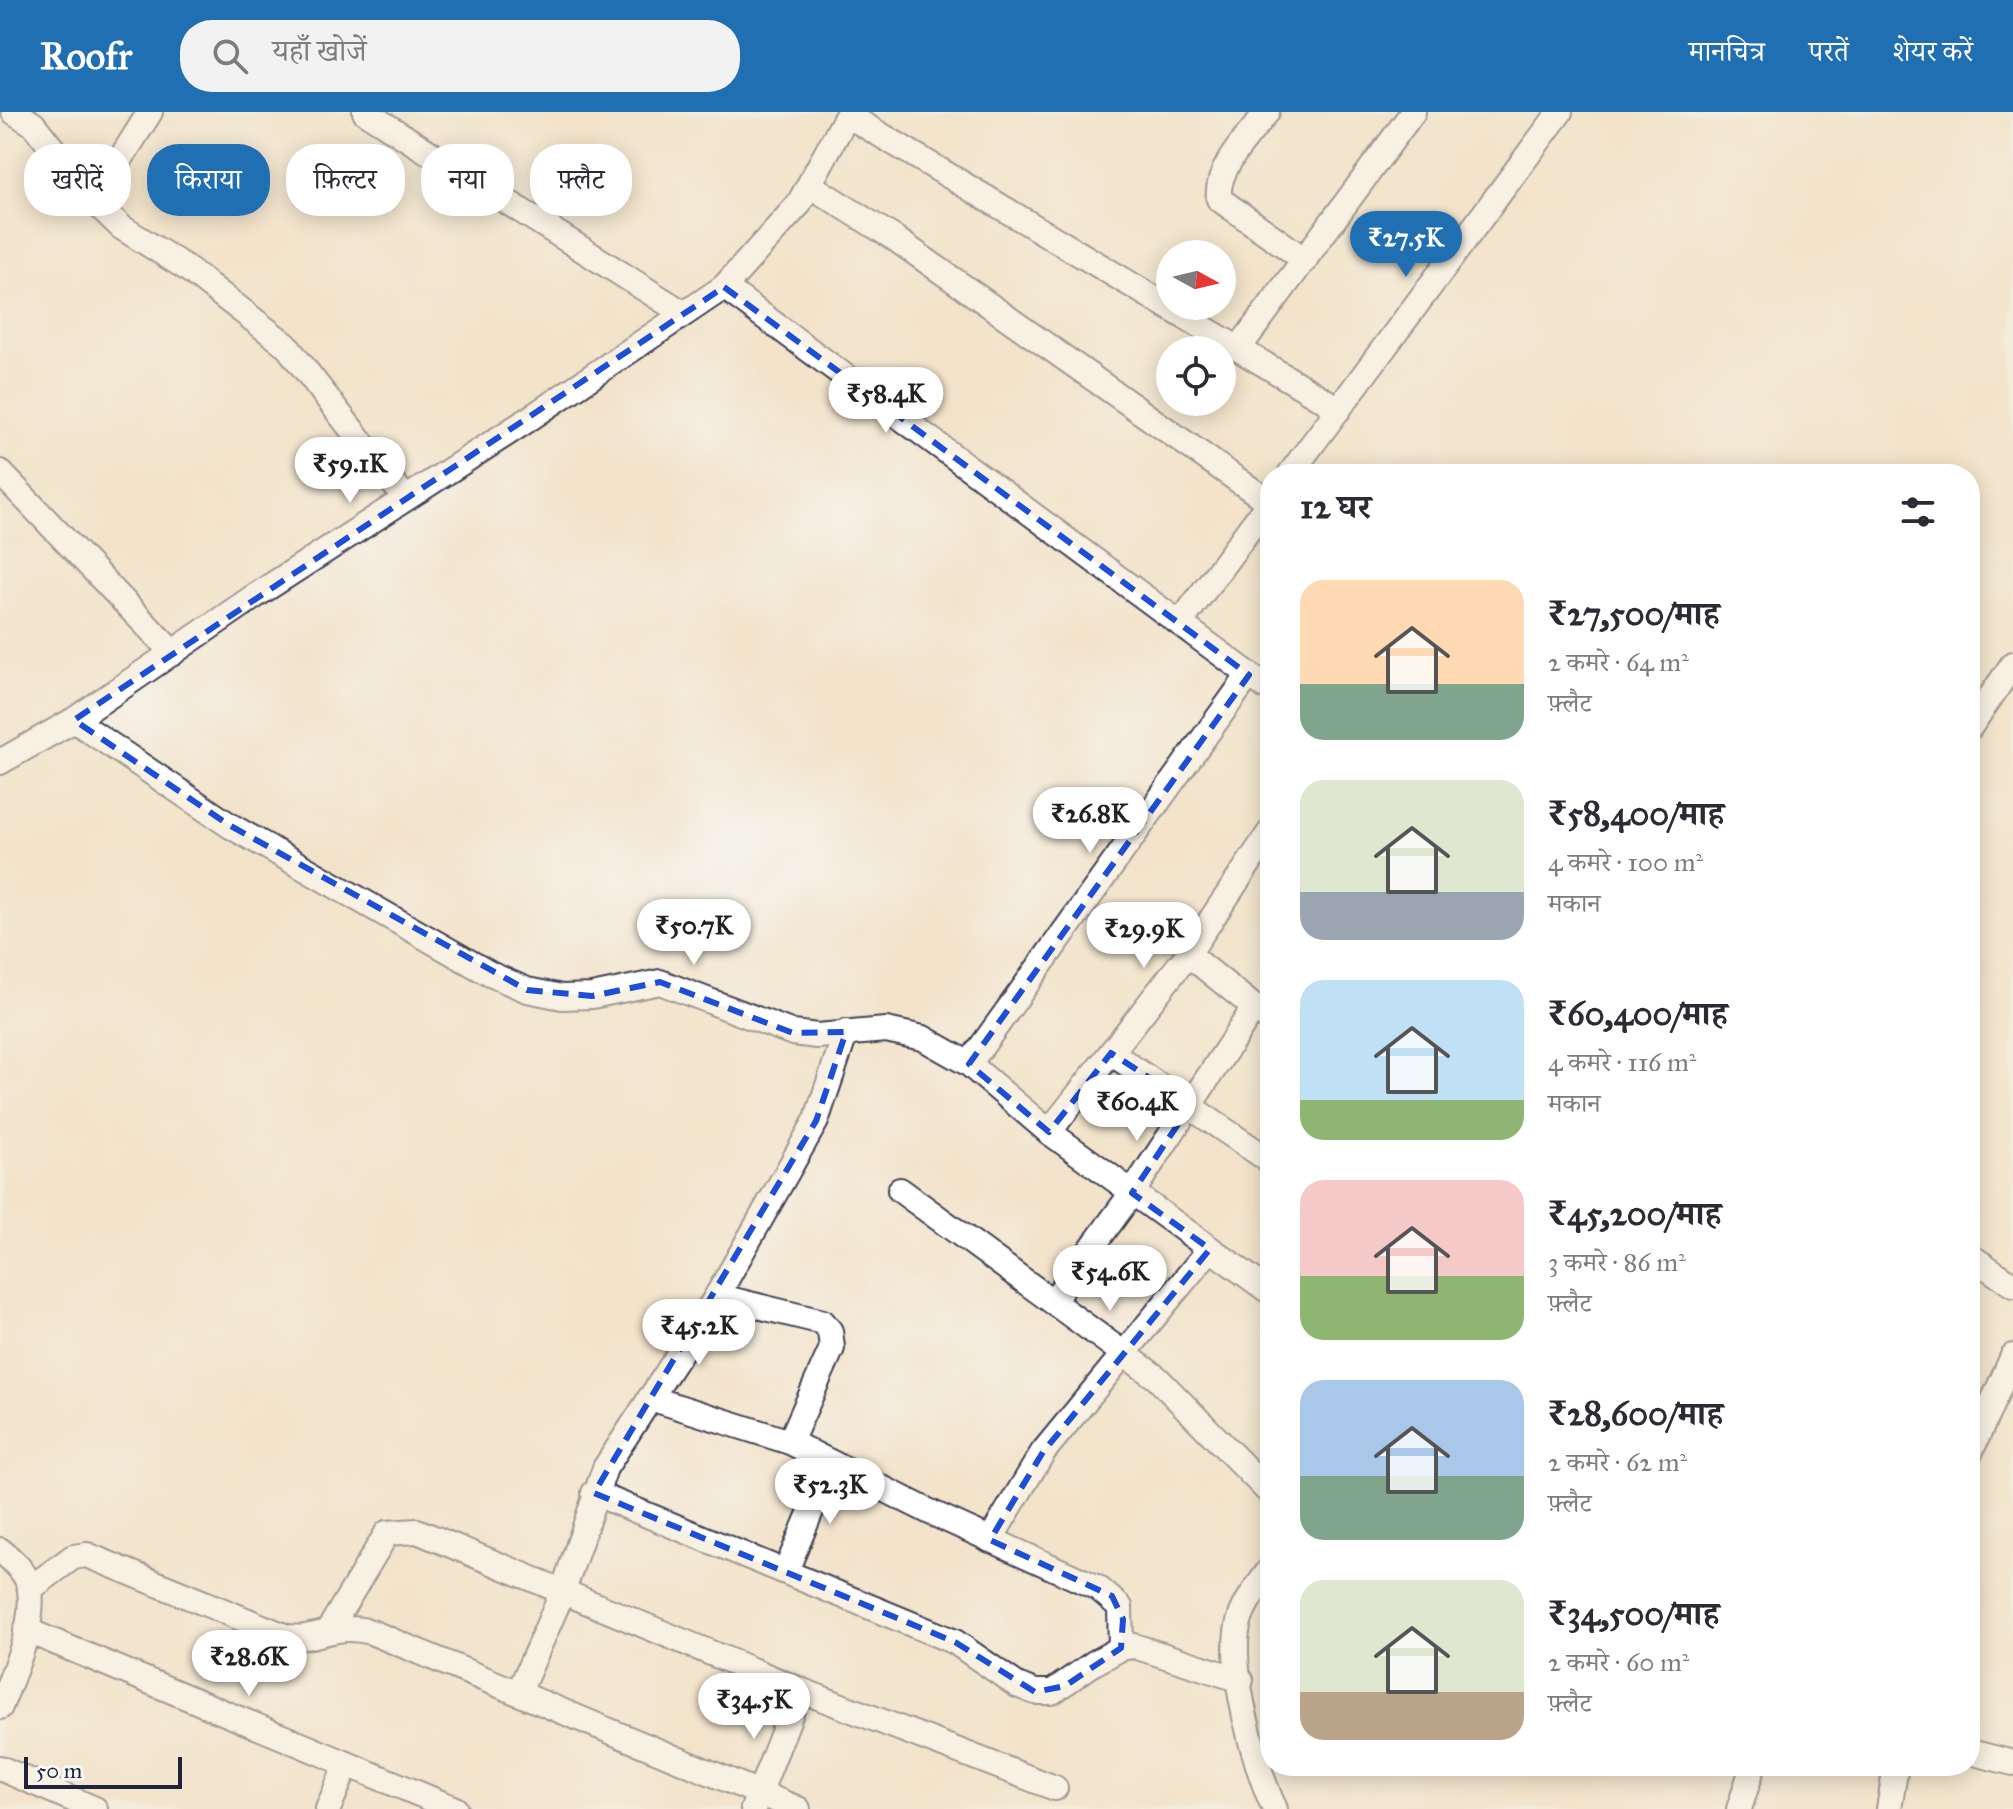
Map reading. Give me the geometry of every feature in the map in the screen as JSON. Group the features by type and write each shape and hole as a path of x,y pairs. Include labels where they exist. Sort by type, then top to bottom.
{"street":[{"path":"14,112 33,124 49,144"},
{"path":"130,144 150,112"},
{"path":"365,112 683,313"},
{"path":"1267,112 1222,174 1217,188 1219,199 1305,260"},
{"path":"1239,348 1413,112"},
{"path":"1298,464 1560,112"},
{"path":"0,762 74,720 724,287 775,233 811,186 849,114 1339,409"},
{"path":"811,186 894,238 1260,495"},
{"path":"110,216 121,227 188,269 286,345 405,498"},
{"path":"724,287 1260,683"},
{"path":"0,472 173,653"},
{"path":"1181,622 1260,515"},
{"path":"1980,712 2013,664"},
{"path":"969,1064 1249,675"},
{"path":"74,720 229,825 490,974 527,990 562,997 592,996 660,982 793,1033 817,1036 846,1032 907,1032 969,1064 1049,1132 1260,1285"},
{"path":"1049,1132 1188,954 1260,847"},
{"path":"1188,954 1260,1012"},
{"path":"1053,1301 1132,1193 1191,1105 1260,1017"},
{"path":"519,1692 563,1591 594,1493 622,1440 717,1296 816,1121 846,1032"},
{"path":"1111,1053 1260,1154"},
{"path":"900,1190 1157,1378 1260,1483"},
{"path":"990,1540 1043,1452 1126,1355 1210,1249"},
{"path":"1980,1263 2013,1285"},
{"path":"717,1296 823,1322 830,1331 832,1348 790,1442"},
{"path":"1980,1430 2013,1356"},
{"path":"650,1398 790,1442 1112,1596 1123,1619 1121,1648"},
{"path":"786,1571 831,1463"},
{"path":"594,1493 955,1642 1017,1685 1035,1692 1052,1692 1065,1686 1121,1648 1146,1648 1241,1680"},
{"path":"330,1628 387,1533 417,1531 800,1690 1055,1788"},
{"path":"0,1550 18,1564 31,1588 26,1630 2,1696"},
{"path":"31,1588 73,1557 87,1555 287,1637 304,1639 342,1626 371,1632 519,1692 756,1800 798,1809"},
{"path":"1260,1586 1239,1621 1235,1648 1255,1762 1260,1774"},
{"path":"26,1630 455,1809"},
{"path":"756,1800 800,1690"},
{"path":"1980,1755 2013,1763"},
{"path":"328,1809 346,1766"},
{"path":"0,1768 95,1809"},
{"path":"1261,1776 1275,1809"},
{"path":"1739,1809 1750,1776"},
{"path":"1889,1809 1894,1776"}],"highlighted area":[{"path":"724,287 1249,675 969,1064 1049,1132 1111,1053 1191,1105 1132,1193 1210,1249 1043,1452 990,1540 1112,1596 1123,1619 1121,1648 1065,1686 1035,1692 955,1642 594,1493 816,1121 846,1032 793,1033 660,982 592,996 527,990 229,825 74,720"}]}
